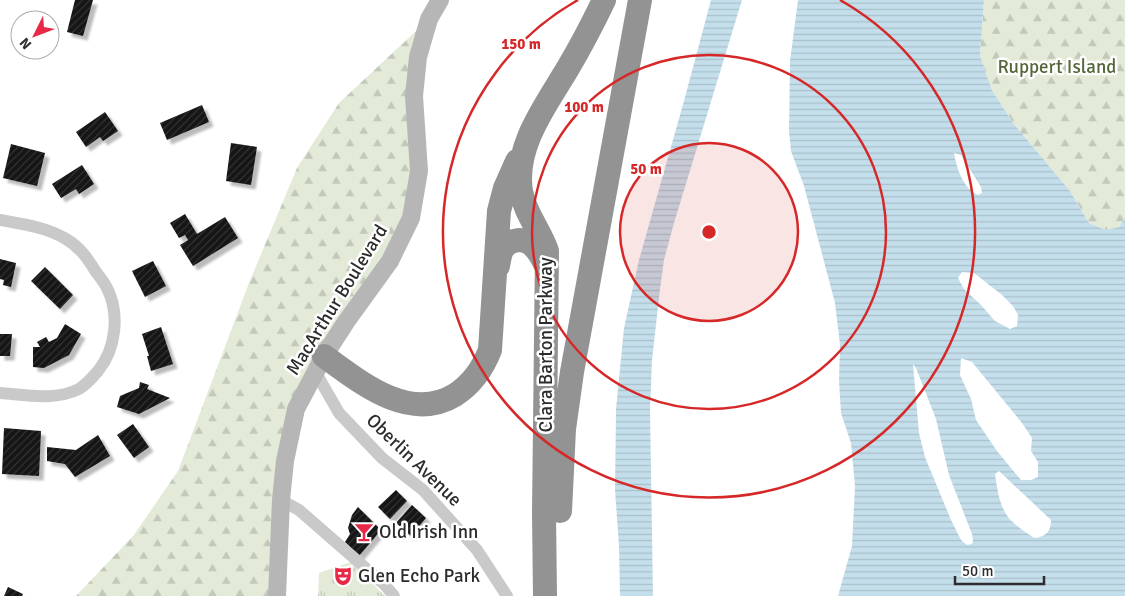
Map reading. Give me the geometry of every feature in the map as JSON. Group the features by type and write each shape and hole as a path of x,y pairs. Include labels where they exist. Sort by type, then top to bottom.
{"highway":[{"name":"Clara Barton Parkway","path":"546,596 544,513 547,251 544,241 525,208 521,166 526,144 543,109 604,0"},
{"name":"Clara Barton Parkway","path":"560,596 560,498 564,429 572,372 640,0"},
{"path":"586,35 607,11 618,6 626,8 632,17 634,39"},
{"path":"320,364 355,378 394,399 408,404 439,402 463,390 472,381 485,362 490,350 498,223 502,200 509,177 526,144"},
{"path":"496,275 502,251 507,245 517,240 531,244 542,259 546,269"},
{"path":"564,429 566,492 571,526"}],"main road":[{"name":"MacArthur Boulevard","path":"277,596 281,500 285,462 296,409 320,364 346,322 390,261 411,218 419,171 414,96 418,57 429,19 440,0"}],"street":[{"path":"0,220 47,231 65,238 84,253 107,289 113,308 114,327 111,350 106,361 89,383 78,390 53,396 0,393"},
{"name":"Oberlin Avenue","path":"320,364 339,413 382,458 423,490 477,550 507,596"},
{"path":"281,500 299,510 394,596"}],"green space":[{"name":"Ruppert Island","path":"984,0 1125,0 1125,218 1119,227 1106,230 1089,223 1070,191 1013,123 992,90 980,56"},
{"path":"429,19 411,218 296,409 277,596 76,596 134,535 178,471 249,283 297,168 339,103"},
{"name":"Glen Echo Park","path":"351,562 385,596 318,596 319,573"}],"water":[{"path":"711,0 742,0 664,260 652,360 650,409 653,596 620,596 615,490 616,409 624,328 639,260"},
{"path":"798,0 984,0 980,56 992,90 1013,123 1070,191 1089,223 1106,230 1119,227 1125,218 1125,596 838,596 852,546 855,486 851,443 841,413 839,381 840,345 835,303 804,186 791,151 789,131 790,61","holes":["954,153 961,155 981,187 982,193 978,195 968,188 959,171","962,272 974,273 1002,295 1013,306 1018,315 1017,326 1010,329 995,321 964,289 958,278","961,358 972,362 1022,423 1032,438 1031,451 1038,462 1038,477 1031,480 1021,480 997,451 976,420 971,399 960,375","913,364 936,419 949,475 972,534 972,544 967,545 961,540 925,457 919,433","999,471 1051,520 1047,533 1034,538 1019,527 1006,514 999,495 995,474"]}],"building":[{"path":"75,0 93,0 83,36 67,32"},
{"path":"202,105 209,122 167,140 160,123"},
{"path":"105,112 118,131 103,141 100,137 86,147 76,132"},
{"path":"231,143 257,147 251,185 226,181"},
{"path":"11,144 45,153 37,186 3,178"},
{"path":"82,165 94,184 79,194 76,189 61,198 52,184"},
{"path":"185,214 197,234 225,217 238,238 193,266 180,245 188,240 185,235 179,238 170,223"},
{"path":"0,259 16,263 11,287 3,285 4,280 0,279"},
{"path":"153,261 166,286 145,297 132,271"},
{"path":"45,267 73,295 60,309 31,281"},
{"path":"65,324 81,334 69,355 44,368 33,367 33,347 40,347 37,342 46,337 49,342 57,338"},
{"path":"161,327 173,364 151,371 147,356 149,356 142,334"},
{"path":"0,334 12,334 10,356 0,356"},
{"path":"140,382 149,385 147,389 170,398 139,414 117,407 120,396 139,388"},
{"path":"133,424 149,447 134,458 117,435"},
{"path":"4,428 41,431 39,476 2,474"},
{"path":"98,435 110,456 75,477 65,464 47,461 47,447 76,450"},
{"path":"396,490 407,501 390,519 378,507"},
{"path":"412,505 426,518 411,536 396,523"},
{"name":"Old Irish Inn","path":"358,507 381,530 359,556 345,542 350,534 348,528 352,515"},
{"path":"8,587 23,594 22,596 4,596"}],"place":[{"name":"Old Irish Inn","path":"364,532"},
{"name":"Glen Echo Park","path":"343,576"}]}
